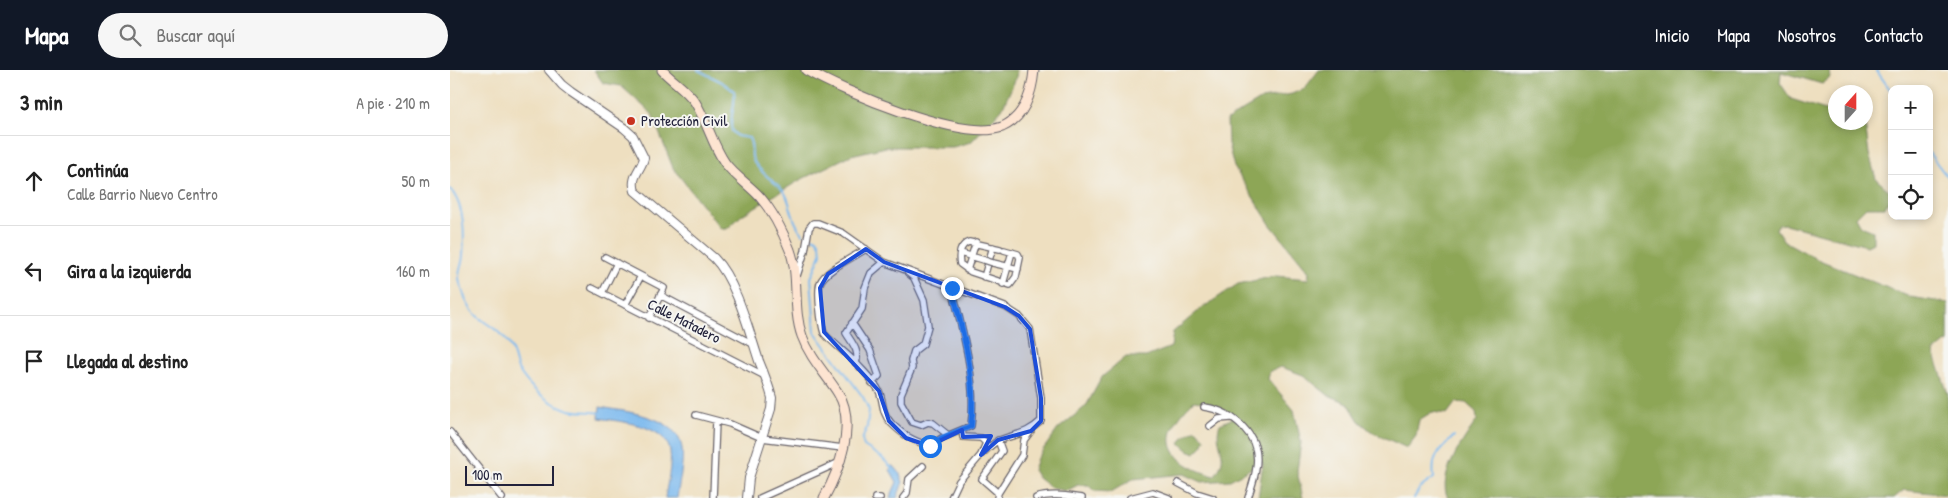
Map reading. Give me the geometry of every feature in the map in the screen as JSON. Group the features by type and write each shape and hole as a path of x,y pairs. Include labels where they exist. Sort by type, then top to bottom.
{"main road":[{"path":"662,70 691,97 723,160 740,180 759,196 773,216 790,250 795,268 799,322 805,343 815,362 838,393 844,406 845,420 841,462 824,498"},
{"path":"806,70 834,86 893,108 944,123 979,130 994,129 1002,126 1018,115 1027,102 1034,70"}],"street":[{"path":"549,70 562,84 633,136 644,158 634,178 635,190 721,265 738,300 772,402 749,478 747,498"},
{"path":"796,281 805,251 809,228 813,223 822,224 836,230 884,262 1005,307 1019,316 1030,329 1041,398 1041,421 1024,440 1022,455 997,495 982,479 1002,451 998,440"},
{"path":"967,270 976,242"},
{"path":"976,242 993,246 1012,252 1020,258 1014,282 1010,285 967,270 960,264 960,253 965,243 976,242"},
{"path":"984,277 993,246"},
{"path":"866,249 828,274 822,281 820,288 822,320 826,335 856,363 879,391 882,407 889,421 906,438 930,446 948,435 971,426 973,407 972,385 964,338 952,288"},
{"path":"1003,284 1012,252"},
{"path":"960,253 1018,270"},
{"path":"605,257 664,288 649,318"},
{"path":"856,363 858,357 856,348 846,333 862,309 865,288 871,273 884,262"},
{"path":"602,293 617,263"},
{"path":"900,268 914,278 924,300 928,326 922,344 914,351 911,361 912,368 901,394 901,402 912,422 921,425 933,422 948,435"},
{"path":"625,305 641,276"},
{"name":"Calle Matadero","path":"592,288 764,376"},
{"path":"660,296 754,344"},
{"path":"852,324 870,350 879,376 872,383"},
{"path":"1204,407 1223,411 1233,418 1247,431 1253,442 1256,455 1256,469 1248,498"},
{"path":"696,415 730,424 762,438 843,448"},
{"path":"1210,426 1219,419 1233,418"},
{"path":"713,498 716,421"},
{"path":"951,498 959,481 985,447 985,440 976,436 963,436 962,430"},
{"path":"980,455 998,440 1015,437 1031,431"},
{"path":"450,432 502,498"},
{"path":"760,498 841,462"},
{"path":"903,498 907,493 909,479 923,466"},
{"path":"1178,484 1197,493 1214,498"},
{"path":"1130,498 1153,492 1169,498"},
{"path":"1036,498 1063,495 1082,498"},
{"path":"875,498 880,498"}],"highlighted area":[{"path":"866,249 884,262 1005,307 1019,316 1030,329 1041,398 1041,421 1031,431 998,440 981,455 991,436 963,437 962,430 929,446 906,438 889,421 879,391 824,332 820,288 828,274"}],"green space":[{"path":"594,70 1017,70 1016,78 1002,109 971,142 953,147 886,147 851,155 800,180 742,215 727,229 721,229 673,168 652,114 621,86 603,83"},
{"path":"1319,70 1829,70 1830,78 1822,84 1781,72 1780,83 1791,99 1828,111 1828,130 1866,130 1869,154 1876,179 1888,190 1888,202 1884,207 1866,207 1856,217 1861,226 1873,231 1873,243 1867,246 1785,224 1778,225 1776,229 1784,241 1817,259 1910,297 1948,303 1948,343 1946,342 1934,352 1948,394 1948,495 1904,490 1894,498 1448,498 1445,489 1449,468 1459,447 1477,420 1476,412 1466,403 1456,402 1447,414 1432,412 1419,420 1416,436 1407,448 1372,432 1359,421 1348,403 1328,395 1303,375 1281,367 1270,371 1268,379 1294,410 1301,442 1297,471 1303,498 1258,498 1263,463 1259,461 1252,468 1230,480 1202,482 1184,474 1133,479 1111,492 1094,491 1088,485 1078,485 1066,491 1051,488 1038,478 1033,470 1037,458 1058,429 1086,406 1102,377 1126,357 1146,357 1171,347 1173,332 1202,308 1238,284 1276,276 1308,279 1309,272 1270,224 1234,167 1228,144 1227,120 1262,99 1292,94 1305,88","holes":["1194,401 1210,403 1233,418 1220,424 1218,438 1222,462 1214,476 1185,463 1177,455 1172,446 1171,436 1174,426"]},
{"path":"1196,429 1205,439 1202,446 1195,453 1180,443 1185,436"}],"water":[{"path":"600,407 636,413 661,422 671,428 678,437 682,448 677,498 665,498 670,463 670,451 666,442 660,435 640,426 599,418"},
{"path":"893,465 899,472 903,482 897,498 890,498 897,482 890,470"}],"waterway":[{"path":"698,70 722,82 734,91 732,131 737,136 749,138 753,160 760,170 780,187 786,195 797,225 803,234"},
{"path":"1876,70 1888,86"},
{"path":"1933,158 1948,178"},
{"path":"450,189 459,203 463,220 464,247 459,279 471,310 507,341 513,351 518,369 538,392 550,401 568,410 601,413"},
{"path":"812,237 817,239 820,244 821,254 811,278 815,332 863,397 869,410 867,427 862,440 864,446 881,457 892,468"},
{"path":"1414,498 1420,488 1434,478 1433,470 1437,454 1454,436"}],"place":[{"name":"Protección Civil","path":"631,121"}],"route":[{"path":"930,446 942,438 971,426 973,407 972,385 964,338 952,288"}]}
